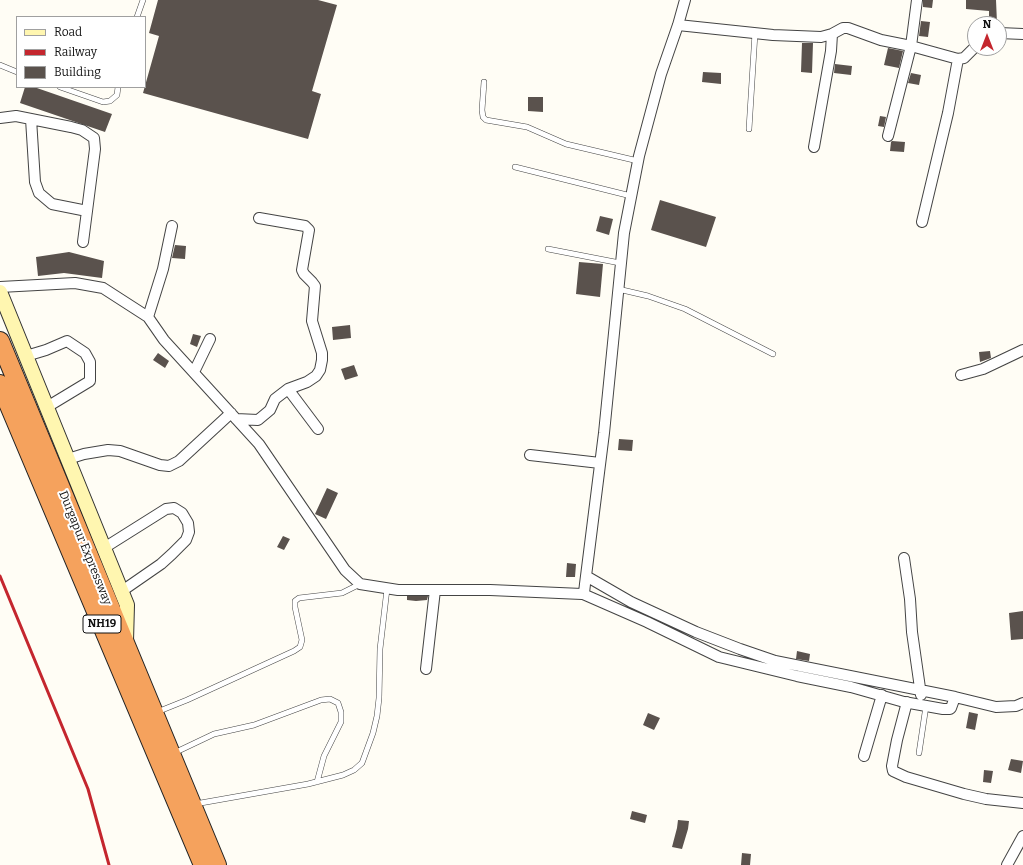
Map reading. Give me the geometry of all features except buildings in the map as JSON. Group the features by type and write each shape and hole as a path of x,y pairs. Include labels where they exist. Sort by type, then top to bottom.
{"highway":[{"name":"Durgapur Expressway","path":"0,341 217,865"},
{"name":"Durgapur Expressway","path":"0,384 202,865"}],"street":[{"path":"0,287 74,283 103,288 148,317 164,340 259,444 345,570 360,584 398,590 490,590 580,595 585,586 600,464 624,233 638,162 661,74 685,0"},
{"path":"888,136 911,46 917,0"},
{"path":"678,25 755,33 821,37 832,34 843,28 848,28 873,38 911,46 958,59 964,58 967,55"},
{"path":"1007,33 1023,34"},
{"path":"814,147 831,51 832,34"},
{"path":"922,222 945,127 958,59"},
{"path":"0,118 16,116 82,130 94,138 95,149 83,242"},
{"path":"31,120 34,182 39,193 52,204 87,211"},
{"path":"68,459 84,454 108,450 120,450 160,465 169,466 179,461 233,416 258,420 270,410 275,399 288,389 307,382 316,376 320,370 322,353 312,321 315,286 302,270 309,230 305,226 259,218"},
{"path":"148,317 164,269 172,226"},
{"path":"0,292 127,605 126,645"},
{"path":"194,372 210,339"},
{"path":"26,356 46,350 67,341 85,353 90,362 90,381 46,407"},
{"path":"961,375 983,368 1023,350"},
{"path":"288,389 318,429"},
{"path":"530,455 600,464"},
{"path":"104,548 166,509 174,508 182,513 188,523 189,532 186,540 162,564 122,591"},
{"path":"904,558 910,599 912,632 924,705"},
{"path":"585,586 631,602 696,632 740,649 775,660 955,697 996,707 1016,706 1023,703"},
{"path":"585,586 654,625 719,657 924,705 950,709 955,697"},
{"path":"426,669 435,590"},
{"path":"864,756 882,695"},
{"path":"907,702 895,747 892,766 893,771 906,777 964,794 986,799 1023,803"},
{"path":"1007,865 1023,836"}],"lane":[{"path":"137,16 143,0"},
{"path":"749,129 755,33"},
{"path":"0,66 16,72"},
{"path":"484,82 482,110 483,117 486,120 527,127 566,144 638,162"},
{"path":"63,88 103,102 110,101 117,95 118,88"},
{"path":"515,167 631,196"},
{"path":"548,249 620,263"},
{"path":"618,289 648,296 685,309 773,354"},
{"path":"154,714 294,651 300,647 302,640 295,601 299,598 342,593 360,584"},
{"path":"192,804 316,782 343,775 354,770 362,763 371,740 377,716 380,649 387,588"},
{"path":"171,754 214,734 254,726 321,700 330,699 338,703 341,712 341,722 324,756 316,782"},
{"path":"919,753 924,705"}],"railway":[{"path":"0,576 88,789 109,865"}]}
